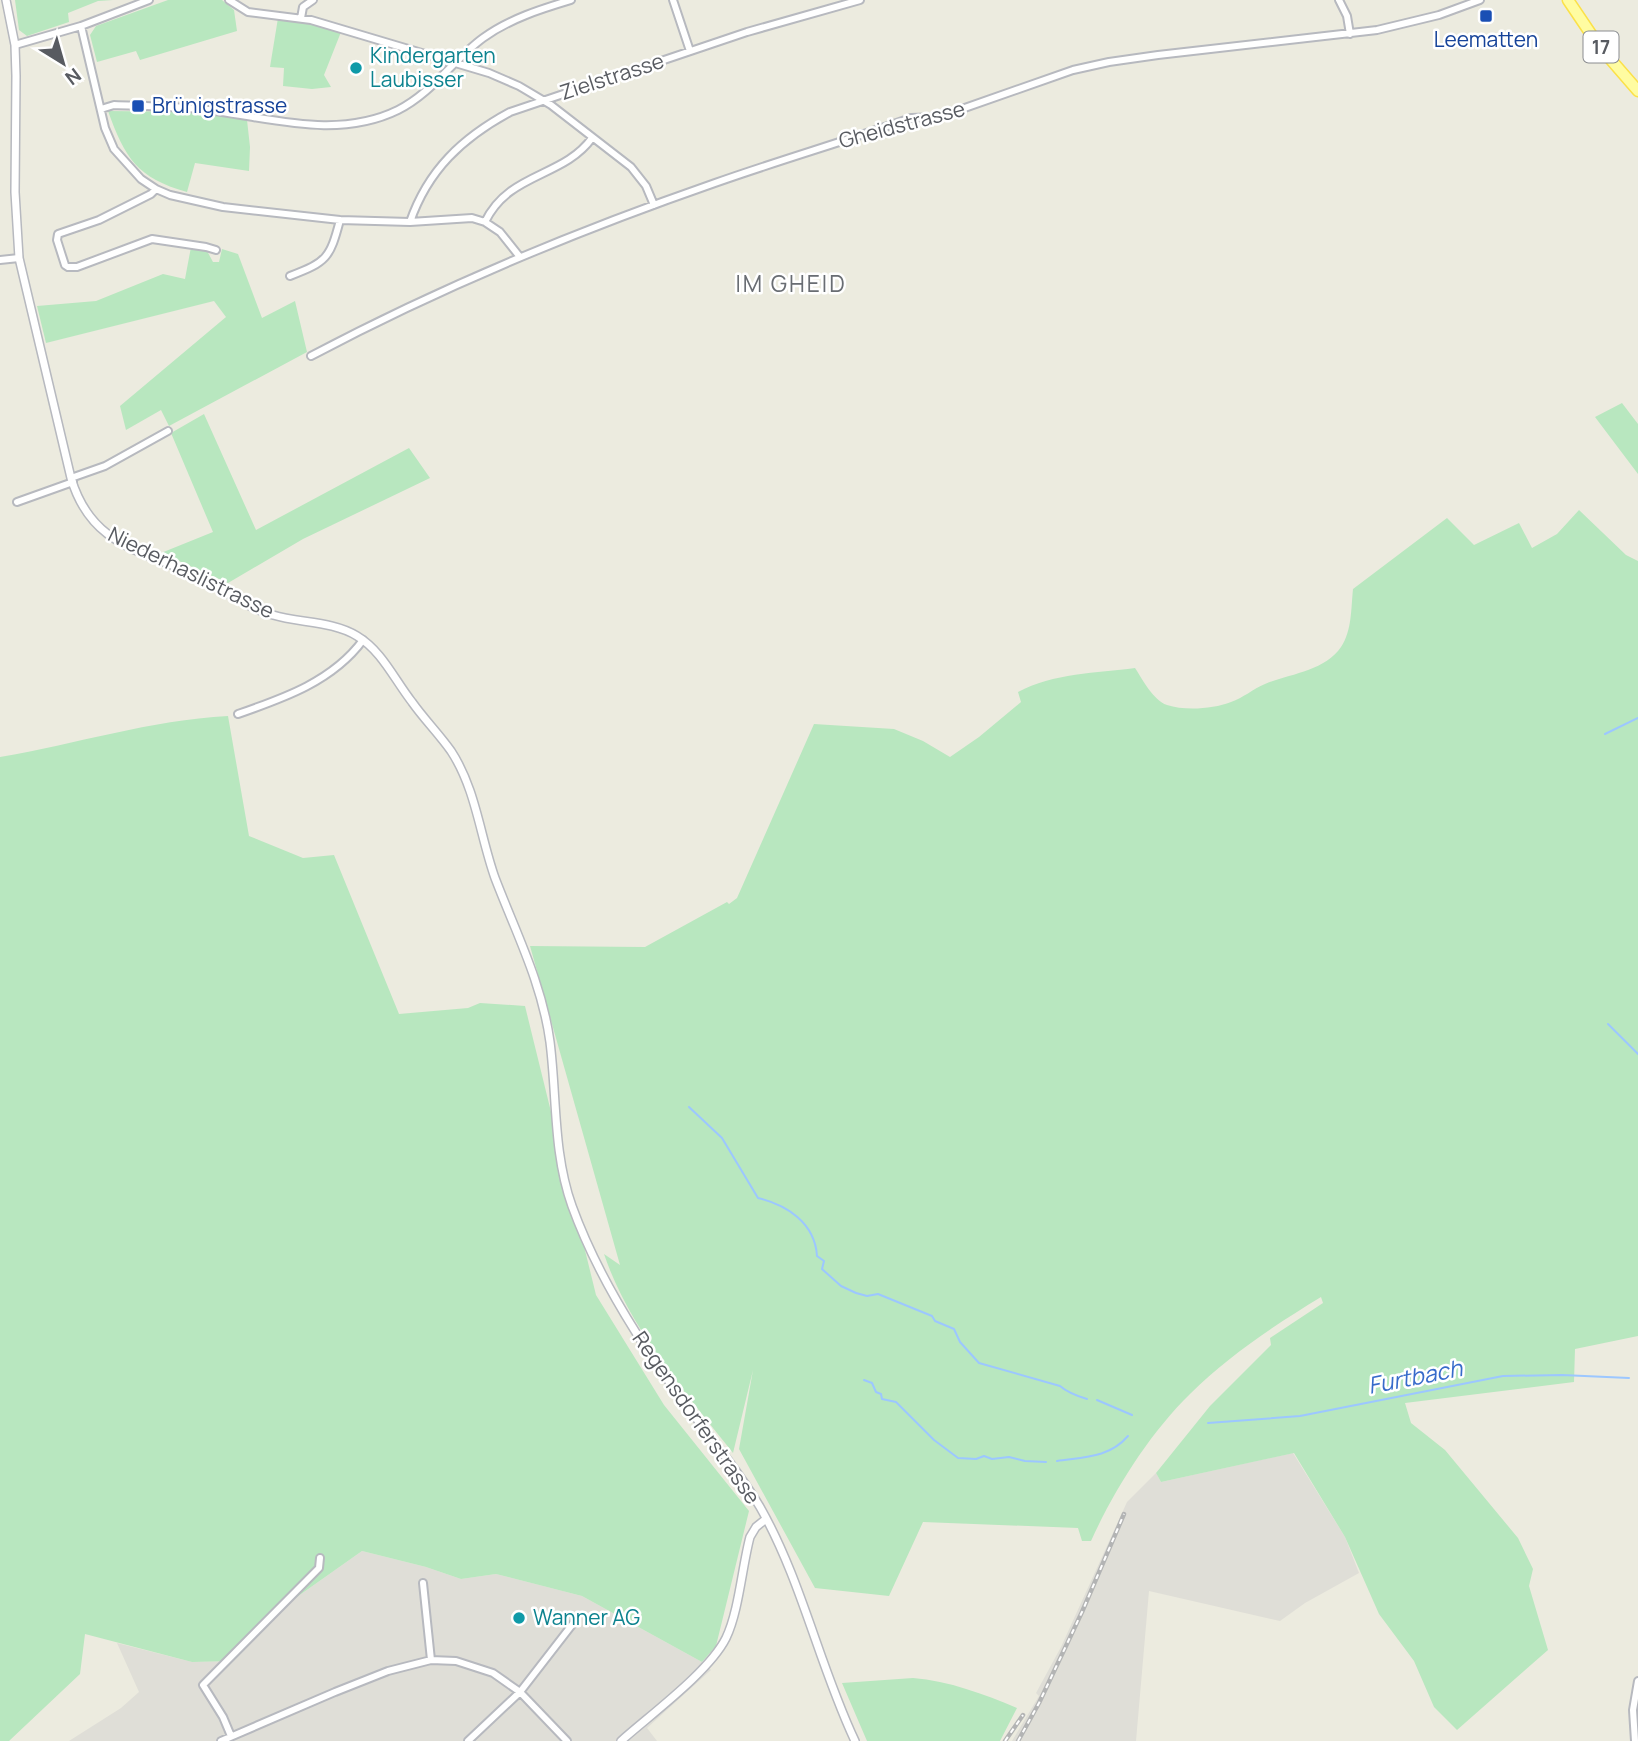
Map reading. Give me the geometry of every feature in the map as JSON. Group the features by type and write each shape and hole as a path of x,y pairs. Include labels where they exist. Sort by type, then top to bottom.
{"main road":[{"name":"17","path":"1568,0 1600,46 1638,91"}],"street":[{"name":"Niederhaslistrasse","path":"6,0 15,45 15,192 19,258 72,480 81,503 93,522 121,543 201,578 257,610 348,631 363,639 386,663 398,684 449,748 463,772 495,878 540,992 550,1042 553,1092"},
{"path":"15,45 81,26 149,0"},
{"path":"229,0 248,12 301,18 507,80 542,99 640,176 654,205"},
{"path":"301,18 306,3 313,0"},
{"path":"101,109 114,105 197,109 310,125 348,125 399,109 429,89 482,38 503,25 571,0"},
{"path":"673,0 690,51"},
{"name":"Zielstrasse","path":"410,222 431,176 451,154 484,126 510,112 690,51 860,0"},
{"path":"1339,0 1347,16 1350,34"},
{"name":"Gheidstrasse","path":"311,356 520,257 654,205 911,118 939,117 1073,70 1158,54 1350,34 1421,20 1480,0"},
{"path":"81,26 105,128 114,149 141,179 156,189 170,195 223,207 340,220 410,222 472,218 485,222 500,232 520,257"},
{"path":"485,222 496,205 510,191 572,159 592,138"},
{"path":"156,189 99,220 58,234 57,240 65,265 76,267 152,239 216,250"},
{"path":"290,276 312,267 332,250 340,220"},
{"path":"0,260 19,258"},
{"path":"17,502 105,467 168,432"},
{"path":"238,714 289,696 313,684 343,660 363,639"},
{"name":"Regensdorferstrasse","path":"553,1092 561,1164 570,1202 588,1244 609,1286 654,1361 745,1484 766,1519 787,1562 855,1741"},
{"path":"621,1741 702,1669 720,1648 730,1629 750,1537 756,1527 766,1519"},
{"path":"231,1736 223,1717 203,1685 318,1568 320,1558"},
{"path":"423,1583 432,1660"},
{"path":"468,1741 520,1692 575,1621"},
{"path":"221,1741 388,1671 432,1660 456,1661 493,1672 520,1692 567,1741"},
{"path":"1635,1741 1633,1710 1638,1681"}],"shaded area":[{"path":"1293,1453 1345,1537 1359,1573 1305,1603 1280,1621 1149,1591 1136,1741 1012,1741 1039,1696 1036,1693 1061,1647 1127,1502 1156,1473 1161,1482"},
{"path":"362,1551 461,1579 496,1574 582,1596 702,1662 711,1670 647,1728 657,1741 69,1741 121,1708 139,1692 117,1643 192,1662 232,1661 294,1599"}],"green space":[{"path":"15,0 113,0 98,1 68,13 69,22 27,36 19,30"},
{"path":"168,0 222,0 234,10 237,31 140,60 136,51 97,62 90,35 96,26"},
{"path":"278,18 315,23 341,32 324,75 331,87 312,89 283,86 284,68 270,67"},
{"path":"108,111 196,112 247,120 249,171 195,163 187,192 170,186 156,180 135,164 120,142"},
{"path":"191,247 206,249 213,262 219,262 222,249 238,254 262,318 295,301 307,352 169,426 161,410 126,430 120,406 226,317 214,301 46,343 37,306 96,301 163,274 185,279"},
{"path":"1622,403 1638,424 1638,474 1595,417"},
{"path":"204,414 256,530 409,448 430,478 303,539 228,583 161,553 213,532 171,433"},
{"path":"1579,510 1626,555 1638,561 1638,1336 1575,1349 1574,1382 1405,1403 1411,1423 1445,1450 1518,1538 1533,1569 1529,1586 1548,1650 1457,1730 1434,1707 1414,1661 1379,1614 1345,1537 1294,1453 1161,1482 1156,1473 1210,1406 1271,1345 1270,1338 1323,1303 1321,1297 1236,1354 1175,1409 1134,1463 1091,1541 1082,1541 1078,1528 923,1522 889,1596 815,1588 739,1449 753,1370 733,1453 660,1358 628,1308 615,1281 604,1254 620,1265 530,946 645,947 737,898 814,724 894,729 923,741 950,757 1021,702 1018,692 1060,677 1135,668 1153,694 1167,705 1190,709 1224,704 1265,684 1326,662 1345,641 1353,589 1447,518 1474,545 1519,523 1532,548 1557,534"},
{"path":"228,716 249,836 303,858 334,855 399,1014 468,1008 480,1003 525,1006 596,1295 664,1405 749,1511 716,1646 702,1662 582,1596 496,1574 461,1579 362,1551 294,1599 232,1661 192,1662 85,1634 80,1674 9,1741 0,1741 0,757 142,727"},
{"path":"913,1678 966,1689 1017,1708 1000,1741 867,1741 842,1683"}],"waterway":[{"path":"1605,734 1638,718"},
{"path":"1608,1024 1638,1054"},
{"path":"689,1107 722,1138 758,1198 779,1205 805,1225 815,1244 817,1256 824,1261 822,1269 841,1286 867,1296 878,1294 932,1316 935,1321 954,1329 960,1342 979,1363 1060,1386 1087,1399"},
{"name":"Furtbach","path":"1208,1423 1300,1416 1503,1376 1629,1378"},
{"path":"864,1380 872,1383 882,1399 896,1402 934,1440 958,1458 1009,1457 1046,1462"},
{"name":"Furtbach","path":"1097,1400 1132,1415"},
{"path":"1057,1461 1104,1453 1128,1436"}],"railway":[{"path":"1018,1741 1082,1612 1124,1514"},
{"path":"1005,1741 1023,1715"}],"place":[{"name":"Leematten","path":"1486,16"},
{"name":"Kindergarten Laubisser","path":"356,68"},
{"name":"Brünigstrasse","path":"138,106"},
{"name":"Wanner AG","path":"519,1618"}],"district":[{"name":"IM GHEID","path":"791,284"}]}
